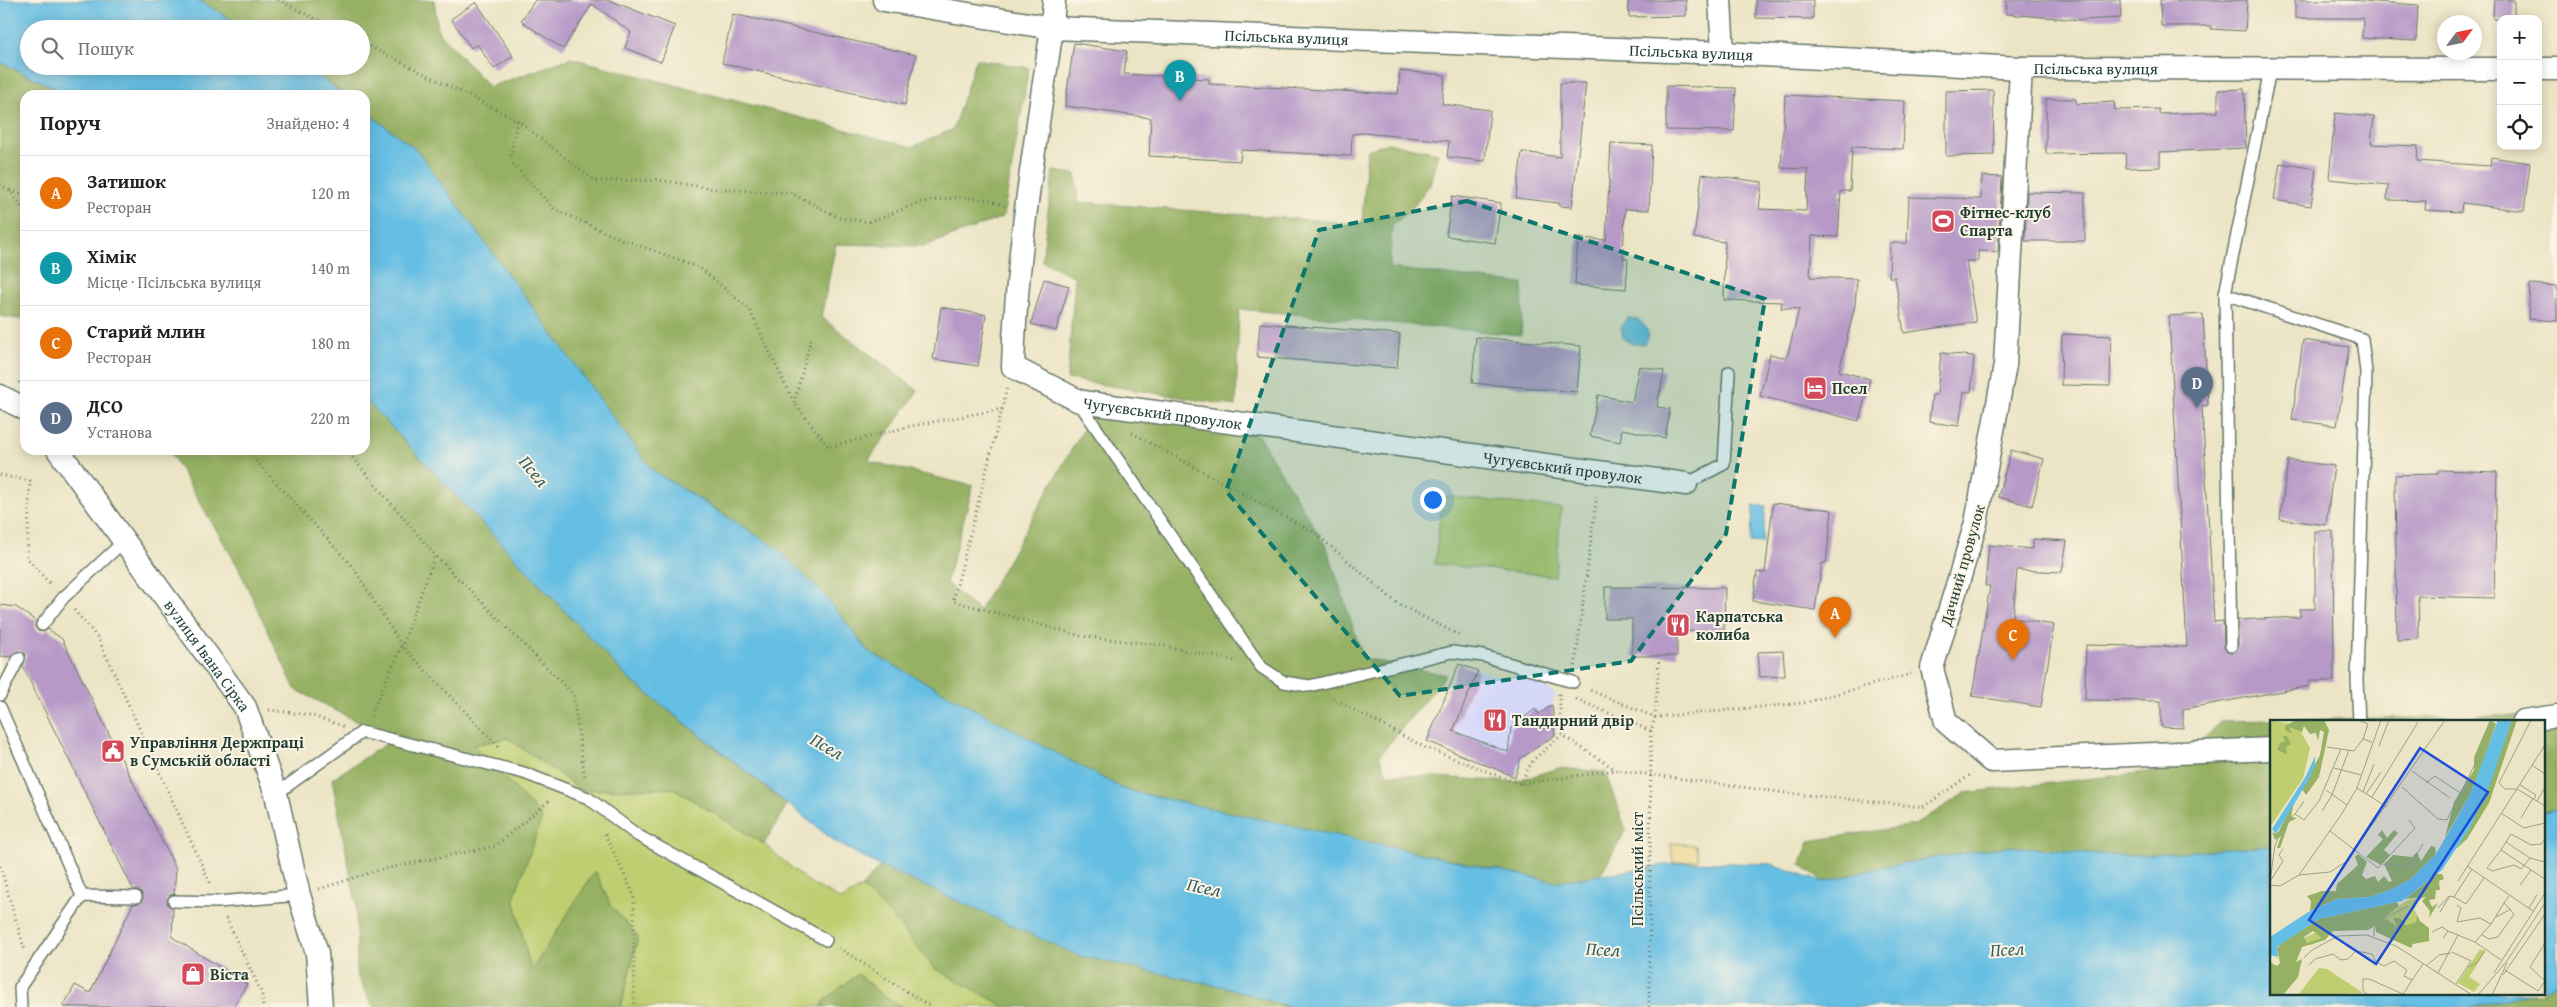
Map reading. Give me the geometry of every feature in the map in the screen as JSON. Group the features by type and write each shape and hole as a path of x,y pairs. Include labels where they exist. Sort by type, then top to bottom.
{"street":[{"name":"Псільська вулиця","path":"884,0 1052,28 1723,52 2021,68 2497,69"},
{"path":"1013,367 1014,319 1054,0"},
{"path":"1720,0 1723,52"},
{"name":"Дачний провулок","path":"1932,668 1976,523 2005,365 2021,68"},
{"path":"2542,69 2557,69"},
{"name":"Чугуєвський провулок","path":"1013,367 1078,401 1686,484"},
{"path":"0,396 20,406"},
{"name":"вулиця Івана Сірка","path":"62,455 123,542 245,707 276,794 299,895 317,953 321,1007"},
{"path":"1932,668 1946,722 1991,761 2270,749"},
{"path":"2530,720 2557,716"}],"lane":[{"path":"2231,646 2225,294 2270,70"},
{"path":"2225,294 2362,339 2366,372 2357,680 2359,720"},
{"path":"1686,484 1724,464 1729,372"},
{"path":"1078,401 1261,667 1284,682 1310,686 1452,652 1484,656 1573,682"},
{"path":"42,625 63,598 123,542"},
{"path":"0,695 19,658"},
{"path":"0,707 82,896"},
{"path":"276,794 362,732 524,773 588,798 637,835 826,940"},
{"path":"174,901 218,902 299,895"},
{"path":"82,896 136,897"},
{"path":"21,1007 20,987 82,896"}],"path":[{"path":"278,0 318,20"},
{"path":"370,46 517,120 595,181 659,180 716,189 791,193 840,218 870,222 921,202 960,197 990,200 1026,216"},
{"path":"517,120 510,161 554,209 616,237 699,267 749,309 794,403 829,447 911,426 1002,409"},
{"path":"0,185 10,191 20,193"},
{"path":"10,191 20,204"},
{"path":"794,403 811,339"},
{"path":"1013,367 953,602 1081,636 1160,645 1261,667"},
{"path":"1125,428 1314,533 1398,604 1468,639"},
{"path":"251,455 352,566 402,646 524,773"},
{"path":"350,455 435,554 573,694 588,798 634,896 634,1007"},
{"path":"1600,473 1572,698 1651,731"},
{"path":"0,475 30,481 27,558 98,638 262,994 263,1007"},
{"path":"245,707 310,715 362,732 402,646 435,554"},
{"name":"Псільський міст","path":"1649,1007 1651,731 1655,718 1659,662"},
{"path":"1573,682 1655,718 1803,703 1932,668"},
{"path":"1558,679 1562,735"},
{"path":"1310,686 1424,747 1520,784 1616,770 1778,792 1923,807 1991,761"},
{"path":"1520,784 1532,760 1562,735"},
{"path":"1562,735 1616,770"},
{"path":"299,895 379,870 495,846 564,789"},
{"path":"0,866 30,971"},
{"path":"826,940 931,1007"}],"highlighted area":[{"path":"1467,201 1765,299 1726,534 1631,661 1400,696 1226,491 1319,230"}],"shaded area":[{"name":"Тандирний двір","path":"1459,664 1511,680 1516,672 1556,694 1552,705 1555,735 1524,756 1515,777 1427,741"}],"green space":[{"path":"198,0 434,0 438,31 489,87 571,58 912,147 953,129 976,59 1029,68 1003,217 925,246 836,244 821,317 918,391 868,461 973,486 946,583 979,611 1096,407 1258,435 1327,548 1363,658 1446,675 1379,756 1387,774 1514,782 1559,768 1605,772 1626,830 1600,875 1555,882 1125,790 869,652 825,596 726,515 652,470 417,150 370,115 370,90 337,90 318,75 370,75 370,20 232,20"},
{"path":"0,62 20,72 20,75 27,75 59,90 20,90 20,319 0,316"},
{"path":"1388,143 1438,153 1430,184 1415,205 1392,226 1389,268 1523,284 1521,335 1239,309 1236,406 1067,379 1075,277 1042,261 1053,171 1076,174 1078,202 1362,224 1367,150"},
{"path":"370,404 628,678 787,805 764,844 673,788 581,790 508,738 473,745 542,817 514,898 531,971 595,871 611,906 638,937 621,1007 373,1007 357,975 356,903 332,779 392,740 295,689 237,565 172,455 370,455"},
{"path":"1442,496 1561,508 1555,576 1435,564"},
{"path":"2557,715 2557,810 2544,813 2544,720 2278,720"},
{"path":"2270,720 2270,846 2122,856 2008,846 1886,866 1824,882 1801,864 1809,841 1915,825 1965,793 2173,769 2222,721"},
{"path":"508,738 581,790 673,788 764,844 807,881 841,900 862,887 892,917 1006,1007 903,1007 884,997 858,974 825,1000 821,1007 621,1007 638,937 611,906 595,871 531,972 514,898 542,817 473,745"},
{"path":"880,866 946,894 1290,1007 1006,1007 934,968 892,917 862,887"},
{"path":"858,974 884,997 903,1007 821,1007 825,1000"},
{"path":"2557,984 2557,1007 2470,1007 2528,994 2544,994 2544,990"}],"sand":[{"path":"1671,843 1696,845 1698,860 1673,863"}],"water":[{"path":"0,0 198,0 232,20 20,20 20,72 0,62"},
{"path":"27,75 318,75 337,90 59,90"},
{"name":"Псел","path":"370,115 417,150 652,470 777,548 825,596 869,652 1125,790 1555,882 1685,862 1771,864 1824,882 1886,866 2008,846 2122,856 2270,846 2270,994 2528,994 2470,1007 1290,1007 1224,987 1079,956 880,866 837,843 628,678 370,404"},
{"path":"1627,318 1636,319 1646,328 1649,336 1644,344 1633,344 1623,338 1621,326"},
{"path":"1754,505 1766,506 1762,543 1750,542"},
{"path":"2557,810 2557,984 2544,990 2544,813"}],"building":[{"path":"535,0 609,0 675,26 661,62 625,48 631,32 592,4 563,49 521,21"},
{"path":"1628,0 1686,0 1686,16 1629,17"},
{"path":"1756,0 1813,0 1813,19 1756,18"},
{"path":"2007,0 2120,0 2121,18 2081,20 2006,14"},
{"path":"2160,0 2247,0 2245,31 2211,29 2211,26 2161,26"},
{"path":"2295,0 2348,0 2418,5 2416,41 2362,38 2363,18 2295,18"},
{"path":"2494,0 2514,0 2514,15 2497,15 2497,19 2493,19"},
{"path":"476,2 513,56 494,69 477,44 471,48 451,19"},
{"path":"733,14 916,55 905,105 722,63"},
{"path":"1074,43 1127,51 1124,74 1209,79 1209,84 1398,94 1400,71 1445,75 1442,104 1490,110 1485,161 1447,157 1449,141 1364,133 1352,134 1351,156 1241,150 1240,161 1149,156 1151,118 1065,106"},
{"path":"1560,83 1586,83 1572,207 1559,206 1559,203 1516,198 1522,152 1560,157"},
{"path":"1666,86 1736,88 1734,131 1666,130"},
{"path":"2244,89 2246,148 2160,152 2160,167 2126,168 2125,153 2046,154 2046,99 2076,99 2076,104 2114,102 2115,110 2159,109 2159,114 2218,112 2218,90"},
{"path":"1993,90 1994,155 1946,156 1946,91"},
{"path":"1785,95 1905,101 1903,149 1852,147 1850,191 1841,191 1838,237 1812,236 1810,277 1857,279 1855,305 1839,371 1870,379 1859,421 1760,396 1770,354 1787,358 1799,309 1781,308 1782,302 1724,300 1725,242 1694,238 1702,174 1762,182 1759,209 1806,211 1808,169 1781,168"},
{"path":"2335,113 2374,117 2371,144 2418,146 2417,161 2490,166 2491,157 2530,163 2524,211 2462,203 2461,212 2425,210 2426,201 2387,200 2388,185 2329,179"},
{"path":"1611,143 1652,145 1649,210 1625,209 1623,258 1628,259 1626,289 1575,285 1578,238 1606,240"},
{"path":"2280,163 2316,169 2311,206 2274,200"},
{"path":"1982,176 2002,177 1998,252 1978,251 1978,261 1966,261 1976,322 1904,333 1895,277 1889,277 1890,243 1907,243 1909,197 1981,199"},
{"path":"2027,192 2085,193 2085,241 2025,241"},
{"path":"1452,196 1501,203 1495,243 1446,236"},
{"path":"1044,279 1069,286 1056,331 1031,324"},
{"path":"2530,284 2557,286 2557,321 2528,319"},
{"path":"941,307 986,315 978,366 933,359"},
{"path":"2203,314 2208,405 2202,406 2214,622 2223,621 2224,647 2227,652 2232,653 2238,646 2238,620 2300,617 2300,609 2315,609 2315,531 2333,531 2334,681 2309,681 2310,686 2183,709 2183,728 2161,727 2161,701 2085,700 2086,645 2187,647 2169,316"},
{"path":"1260,323 1400,334 1397,368 1257,357"},
{"path":"2062,334 2111,336 2110,386 2061,385"},
{"path":"1476,337 1581,346 1577,392 1472,383"},
{"path":"2303,340 2349,347 2337,426 2292,420"},
{"path":"1941,353 1974,356 1971,392 1964,392 1959,426 1929,422 1932,395 1937,395"},
{"path":"1639,366 1664,371 1657,407 1670,409 1665,438 1622,429 1620,442 1590,436 1598,395 1632,402"},
{"path":"2011,450 2044,459 2032,506 1998,497"},
{"path":"2288,460 2334,466 2326,525 2280,519"},
{"path":"2439,470 2497,472 2494,598 2418,596 2419,639 2397,640 2395,475 2438,474"},
{"path":"1773,503 1832,510 1826,563 1822,563 1815,610 1753,601 1757,572 1765,573"},
{"path":"2033,539 2067,541 2062,572 2017,570 2013,618 2054,625 2041,707 1972,696 1990,586 1985,586 1989,545 2033,549"},
{"name":"Карпатська колиба","path":"1605,587 1725,588 1724,631 1677,631 1677,656 1632,656 1632,619 1605,619"},
{"path":"0,605 16,607 36,621 35,627 38,631 44,632 48,629 62,639 176,869 174,894 170,895 167,900 168,905 173,908 172,937 247,984 233,1007 63,1007 75,985 90,993 133,904 140,903 143,897 140,891 133,889 23,667 26,654 18,651 11,657 0,656"},
{"path":"1783,651 1785,676 1760,677 1758,652"},
{"path":"1459,664 1478,671 1453,731 1508,752 1511,728 1535,709 1539,714 1552,705 1555,735 1521,758 1515,777 1427,741"}],"place":[{"name":"Хімік","path":"1180,101"},
{"name":"Фітнес-клуб Спарта","path":"1943,221"},
{"name":"Псел","path":"1815,388"},
{"name":"ДСО","path":"2197,408"},
{"name":"Карпатська колиба","path":"1678,625"},
{"name":"Затишок","path":"1835,638"},
{"name":"Старий млин","path":"2013,660"},
{"name":"Тандирний двір","path":"1495,720"},
{"name":"Управління Держпраці в Сумській області","path":"113,751"},
{"name":"Віста","path":"193,974"}]}
